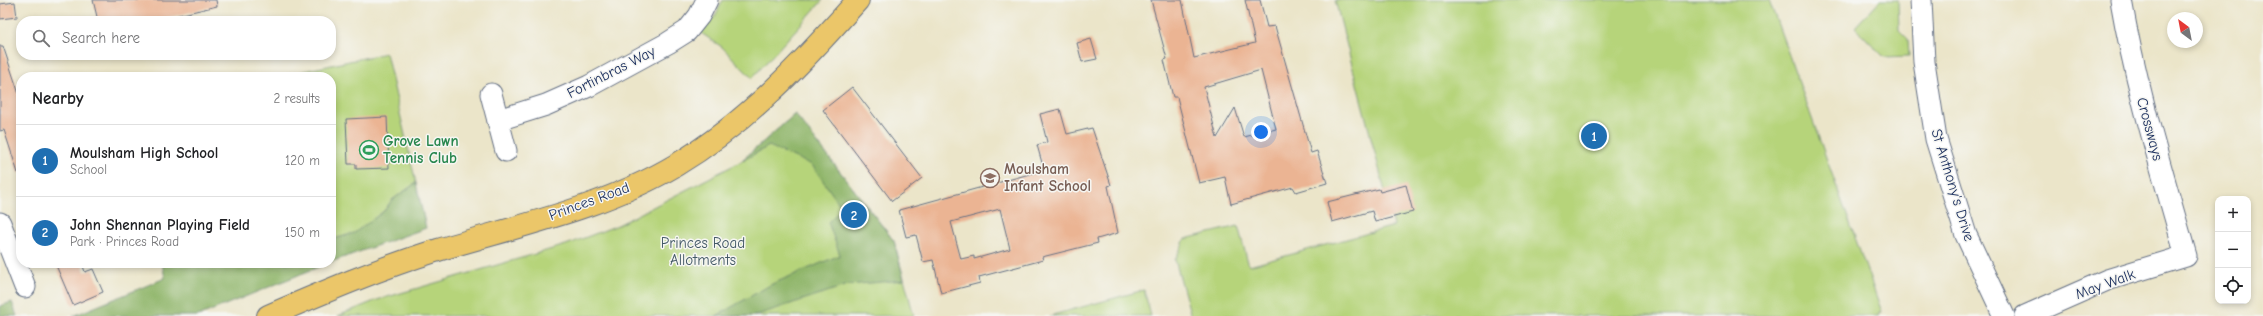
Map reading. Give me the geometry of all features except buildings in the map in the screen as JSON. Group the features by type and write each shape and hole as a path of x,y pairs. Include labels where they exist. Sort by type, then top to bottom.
{"main road":[{"name":"Princes Road","path":"268,316 328,290 435,251 592,203 634,186 675,165 719,136 758,106 794,71 858,0"}],"street":[{"name":"Fortinbras Way","path":"498,120 546,105 589,86 668,43 686,31 699,16 707,0"},
{"name":"St Anthony's Drive","path":"1921,0 1924,62 1936,139 1966,235 2004,316"},
{"name":"Crossways","path":"2121,0 2132,61 2186,256"},
{"path":"491,94 506,151"},
{"path":"0,223 16,264"},
{"name":"May Walk","path":"2025,316 2107,280 2186,256"},
{"path":"18,268 25,287"}],"green space":[{"path":"723,0 823,0 752,78 722,47 701,33 715,16"},
{"path":"1335,0 1769,0 1882,312 1878,313 1879,316 1191,316 1175,260 1185,239 1238,226 1249,266 1394,226"},
{"path":"1880,0 1898,0 1899,30 1908,39 1909,56 1884,57 1855,27"},
{"name":"Grove Lawn Tennis Club","path":"386,53 416,183 392,200 384,211 354,234 336,239 336,72 300,72"},
{"name":"Princes Road Allotments","path":"795,114 894,241 914,316 338,316 377,300 566,245 618,225 740,162"},
{"path":"795,114 894,241 904,280 848,285 754,316 716,316 772,284 840,255 828,222 842,208 812,165 769,146 740,162"},
{"path":"416,183 426,228 336,260 336,238 354,233 384,211 392,200"},
{"path":"163,268 316,268 198,316 73,316 165,278"},
{"path":"1144,290 1151,316 1049,316"},
{"path":"12,302 17,316 0,316 0,306"}],"place":[{"name":"Moulsham High School","path":"1594,136"},
{"name":"Grove Lawn Tennis Club","path":"369,150"},
{"name":"Moulsham Infant School","path":"990,178"},
{"name":"John Shennan Playing Field","path":"854,215"}]}
